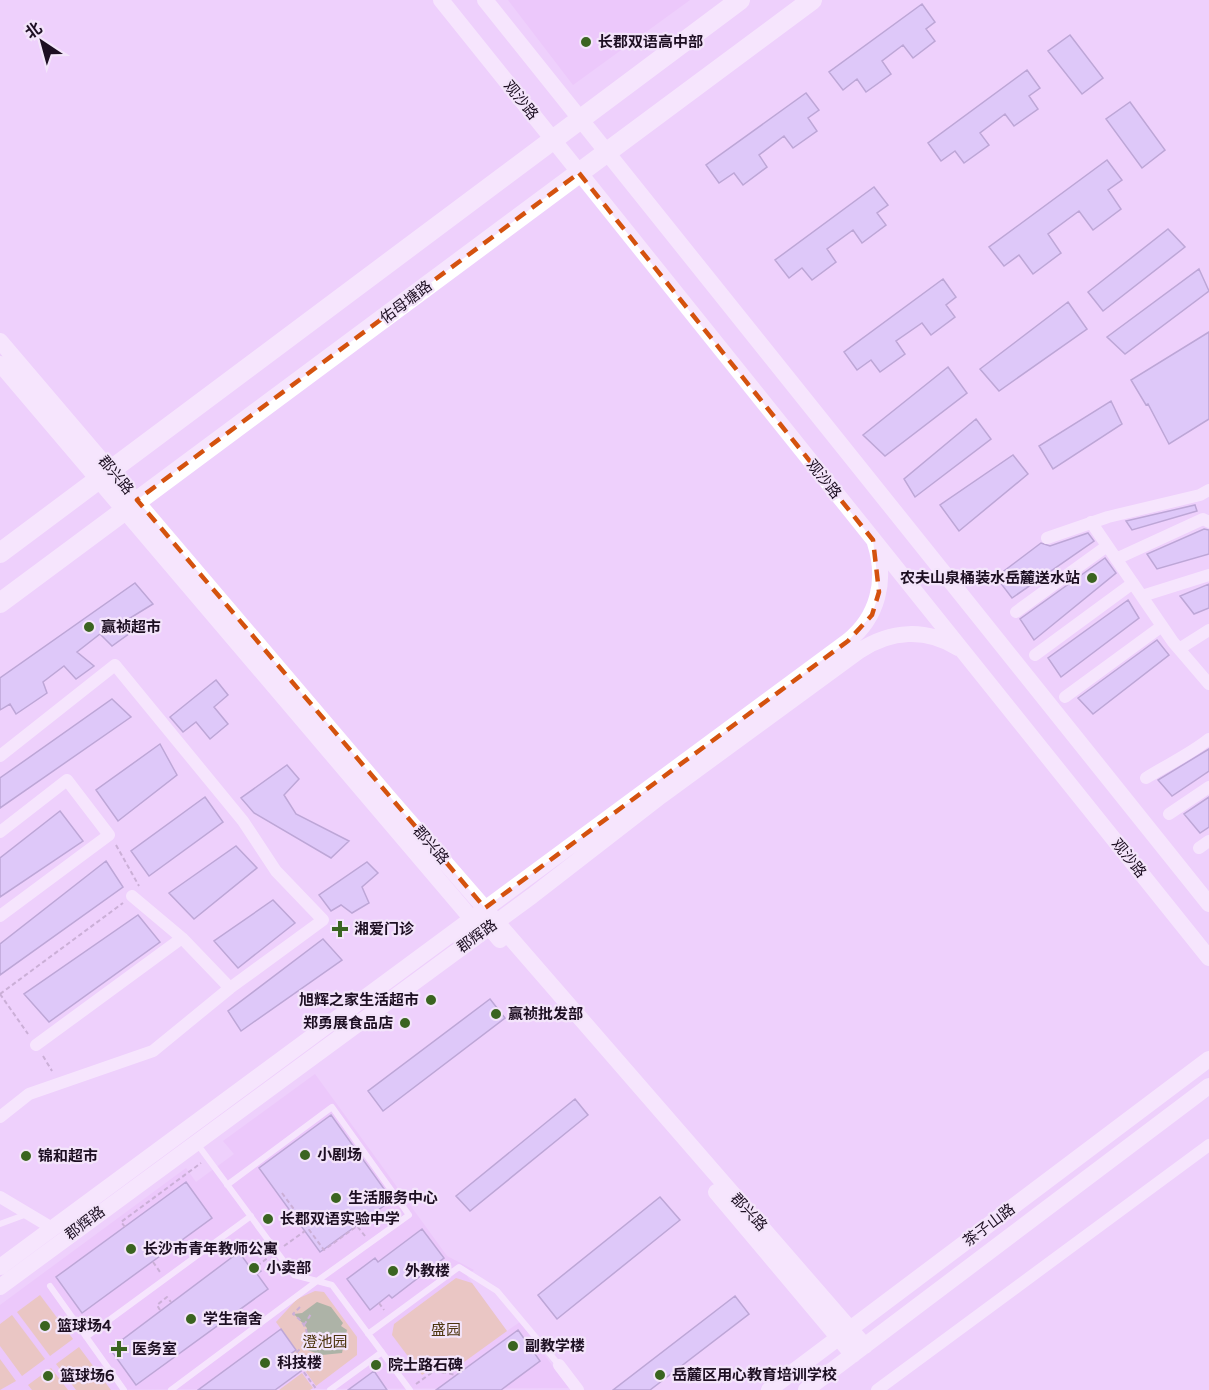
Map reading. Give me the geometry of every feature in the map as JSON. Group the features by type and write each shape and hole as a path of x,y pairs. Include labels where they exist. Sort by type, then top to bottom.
{"main road":[{"name":"观沙路","path":"441,0 1209,958"},
{"path":"486,0 1209,904"},
{"path":"0,553 740,0"},
{"name":"佑母塘路","path":"0,603 812,0"},
{"name":"郡兴路","path":"0,340 105,476"},
{"name":"郡兴路","path":"0,364 105,476 485,908 493,924 859,1350"},
{"name":"郡兴路","path":"130,505 471,918 493,924"},
{"name":"郡辉路","path":"0,1267 858,633 872,615 879,592 879,566 873,540"},
{"name":"郡辉路","path":"0,1287 869,644 892,635 921,634 943,640 966,653"},
{"name":"茶子山路","path":"769,1390 1209,1059"},
{"name":"茶子山路","path":"806,1390 1209,1086"}],"street":[{"path":"1047,538 1090,522 1200,495 1209,490"},
{"path":"1116,559 1206,520"},
{"path":"1090,522 1162,626 1209,684"},
{"path":"1016,612 1107,546"},
{"path":"1142,596 1209,575"},
{"path":"1035,655 1133,584"},
{"path":"1065,697 1162,626"},
{"path":"1179,649 1209,630"},
{"path":"0,756 115,665 243,821 276,872 323,920 230,987 153,1051 29,1094 0,1117"},
{"path":"1146,778 1178,757 1186,757 1209,739"},
{"path":"0,832 67,780 109,835 0,916"},
{"path":"1169,814 1209,787"},
{"path":"132,896 182,938 230,987"},
{"path":"36,1045 182,938"},
{"path":"877,1390 1209,1145"},
{"path":"0,1197 52,1228"},
{"path":"559,1365 578,1390"}],"lane":[{"path":"171,1390 409,1215 332,1107 227,1185"},
{"path":"195,1142 294,1275 332,1285 409,1390"},
{"path":"0,1224 28,1213"},
{"path":"86,1337 251,1216"},
{"path":"368,1334 459,1267 497,1291 559,1365"},
{"path":"50,1286 124,1390"},
{"path":"330,1390 382,1352"}],"path":[{"path":"0,994 132,896 141,884 109,835"},
{"path":"125,1227 122,1222 208,1158"},
{"path":"282,1193 324,1250 357,1226 361,1231"},
{"path":"300,1234 305,1231"},
{"path":"153,1262 157,1268"},
{"path":"257,1266 262,1262"},
{"path":"305,1290 302,1304 293,1314 304,1324 307,1331 305,1345 292,1355 317,1390"},
{"path":"160,1310 157,1305 167,1297 171,1302"},
{"path":"304,1324 311,1314"},
{"path":"409,1390 434,1371 457,1375"}],"highlighted area":[{"path":"579,173 873,540 879,592 872,615 848,641 485,908 137,500"}],"shaded area":[{"name":"长郡双语高中部","path":"508,0 690,0 573,85"},
{"name":"长郡双语实验中学","path":"315,1074 447,1256 474,1270 467,1276 507,1331 520,1322 569,1388 0,1390 0,1305 186,1168 196,1182 234,1154 223,1141"},
{"path":"317,1302 331,1307 343,1323 341,1326 347,1330 342,1353 322,1355 304,1349 307,1328 294,1314 302,1313"}],"green space":[{"name":"盛园","path":"456,1278 472,1283 507,1331 453,1370 434,1367 422,1375 392,1335 394,1324"},
{"name":"澄池园","path":"315,1291 324,1292 357,1337 357,1355 316,1386 292,1353 296,1350 276,1322 297,1299"},
{"name":"篮球场4","path":"40,1295 73,1339 50,1356 17,1312"},
{"path":"12,1315 45,1359 22,1376 0,1346 0,1324"},
{"path":"79,1347 111,1390 76,1390 56,1364"},
{"path":"0,1359 16,1381 0,1390"},
{"name":"篮球场6","path":"51,1368 68,1390 32,1390 28,1385"},
{"path":"302,1373 313,1388 310,1390 279,1390"}],"building":[{"path":"922,4 935,22 926,29 935,41 913,58 903,45 882,61 891,74 866,92 857,79 843,90 829,72"},
{"path":"1070,35 1103,78 1082,94 1048,51"},
{"path":"1027,70 1040,88 1029,96 1038,109 1014,126 1005,114 980,133 989,145 964,163 955,151 941,161 928,143"},
{"path":"806,93 819,110 808,118 817,131 793,148 784,136 759,155 767,167 743,185 734,173 719,183 706,165"},
{"path":"1130,102 1165,150 1142,168 1106,119"},
{"path":"1107,160 1122,180 1108,190 1121,209 1093,230 1079,211 1048,234 1061,253 1033,274 1019,255 1004,266 989,247"},
{"path":"874,187 888,205 877,213 886,225 862,243 853,230 827,249 836,262 812,280 802,268 789,278 775,260"},
{"path":"1168,229 1185,247 1103,311 1088,292"},
{"path":"1199,269 1209,291 1125,354 1107,337"},
{"path":"943,279 956,297 946,305 955,317 931,335 922,323 896,341 905,354 880,372 871,360 857,370 844,352"},
{"path":"1068,302 1087,329 999,391 980,369"},
{"path":"1209,332 1209,419 1169,444 1148,404 1146,405 1131,380"},
{"path":"948,367 967,393 885,456 863,435"},
{"path":"1111,401 1122,424 1053,469 1039,446"},
{"path":"976,419 991,439 915,497 904,479"},
{"path":"1013,455 1028,474 959,531 940,505"},
{"path":"1195,505 1197,511 1132,530 1126,521"},
{"path":"1204,529 1209,530 1209,554 1157,569 1147,554"},
{"path":"1088,533 1094,541 1012,598 996,577 1041,543 1050,546"},
{"path":"1105,558 1116,573 1034,640 1020,619"},
{"path":"135,583 153,604 122,623 130,633 112,646 100,634 77,652 94,666 76,679 64,666 43,682 47,693 16,714 10,704 0,710 0,678"},
{"path":"1209,584 1209,608 1194,614 1180,596"},
{"path":"1128,600 1139,618 1061,677 1048,658"},
{"path":"1157,640 1169,655 1093,714 1078,698"},
{"path":"216,680 228,695 214,707 228,724 210,739 196,722 183,732 170,717"},
{"path":"112,699 131,717 0,808 0,778"},
{"path":"160,744 177,775 118,821 96,790"},
{"path":"1209,749 1209,771 1172,796 1158,780"},
{"path":"287,765 299,779 284,795 296,814 349,841 331,858 254,813 241,798"},
{"path":"205,797 223,822 149,876 131,851"},
{"path":"1209,797 1209,827 1200,833 1184,814"},
{"path":"60,811 83,841 0,897 0,858"},
{"path":"236,846 257,868 194,919 169,893"},
{"path":"106,861 123,887 0,975 0,944"},
{"path":"367,862 378,873 362,887 369,903 352,913 341,905 331,911 319,895"},
{"path":"273,900 295,923 238,968 214,941"},
{"path":"138,915 160,942 49,1022 24,994"},
{"path":"323,939 342,960 241,1031 228,1011"},
{"path":"490,999 505,1018 383,1111 368,1091"},
{"path":"575,1099 588,1115 470,1211 456,1196"},
{"name":"生活服务中心","path":"331,1115 392,1200 320,1252 259,1168"},
{"name":"长沙市青年教师公寓","path":"186,1182 212,1218 82,1313 56,1277"},
{"path":"660,1197 680,1220 557,1319 538,1295"},
{"name":"外教楼","path":"422,1229 444,1258 392,1298 389,1295 370,1310 347,1279 375,1258 378,1262"},
{"name":"学生宿舍","path":"239,1252 249,1266 254,1262 261,1271 257,1274 268,1289 136,1385 110,1349"},
{"path":"735,1296 749,1314 650,1390 613,1390"},
{"name":"科技楼","path":"281,1329 296,1350 289,1355 301,1371 275,1390 198,1390"},
{"name":"副教学楼","path":"518,1330 540,1361 501,1390 436,1390"},
{"path":"374,1371 387,1390 348,1390"}],"place":[{"name":"长郡双语高中部","path":"586,42"},
{"name":"农夫山泉桶装水岳麓送水站","path":"1092,578"},
{"name":"赢祯超市","path":"89,627"},
{"name":"湘爱门诊","path":"340,929"},
{"name":"旭辉之家生活超市","path":"431,1000"},
{"name":"赢祯批发部","path":"496,1014"},
{"name":"郑勇展食品店","path":"405,1023"},
{"name":"小剧场","path":"305,1155"},
{"name":"锦和超市","path":"26,1156"},
{"name":"生活服务中心","path":"336,1198"},
{"name":"长郡双语实验中学","path":"268,1219"},
{"name":"长沙市青年教师公寓","path":"131,1249"},
{"name":"小卖部","path":"254,1268"},
{"name":"外教楼","path":"393,1271"},
{"name":"学生宿舍","path":"191,1319"},
{"name":"篮球场4","path":"45,1326"},
{"name":"副教学楼","path":"513,1346"},
{"name":"医务室","path":"119,1349"},
{"name":"科技楼","path":"265,1363"},
{"name":"院士路石碑","path":"376,1365"},
{"name":"岳麓区用心教育培训学校","path":"660,1375"},
{"name":"篮球场6","path":"48,1376"}]}
